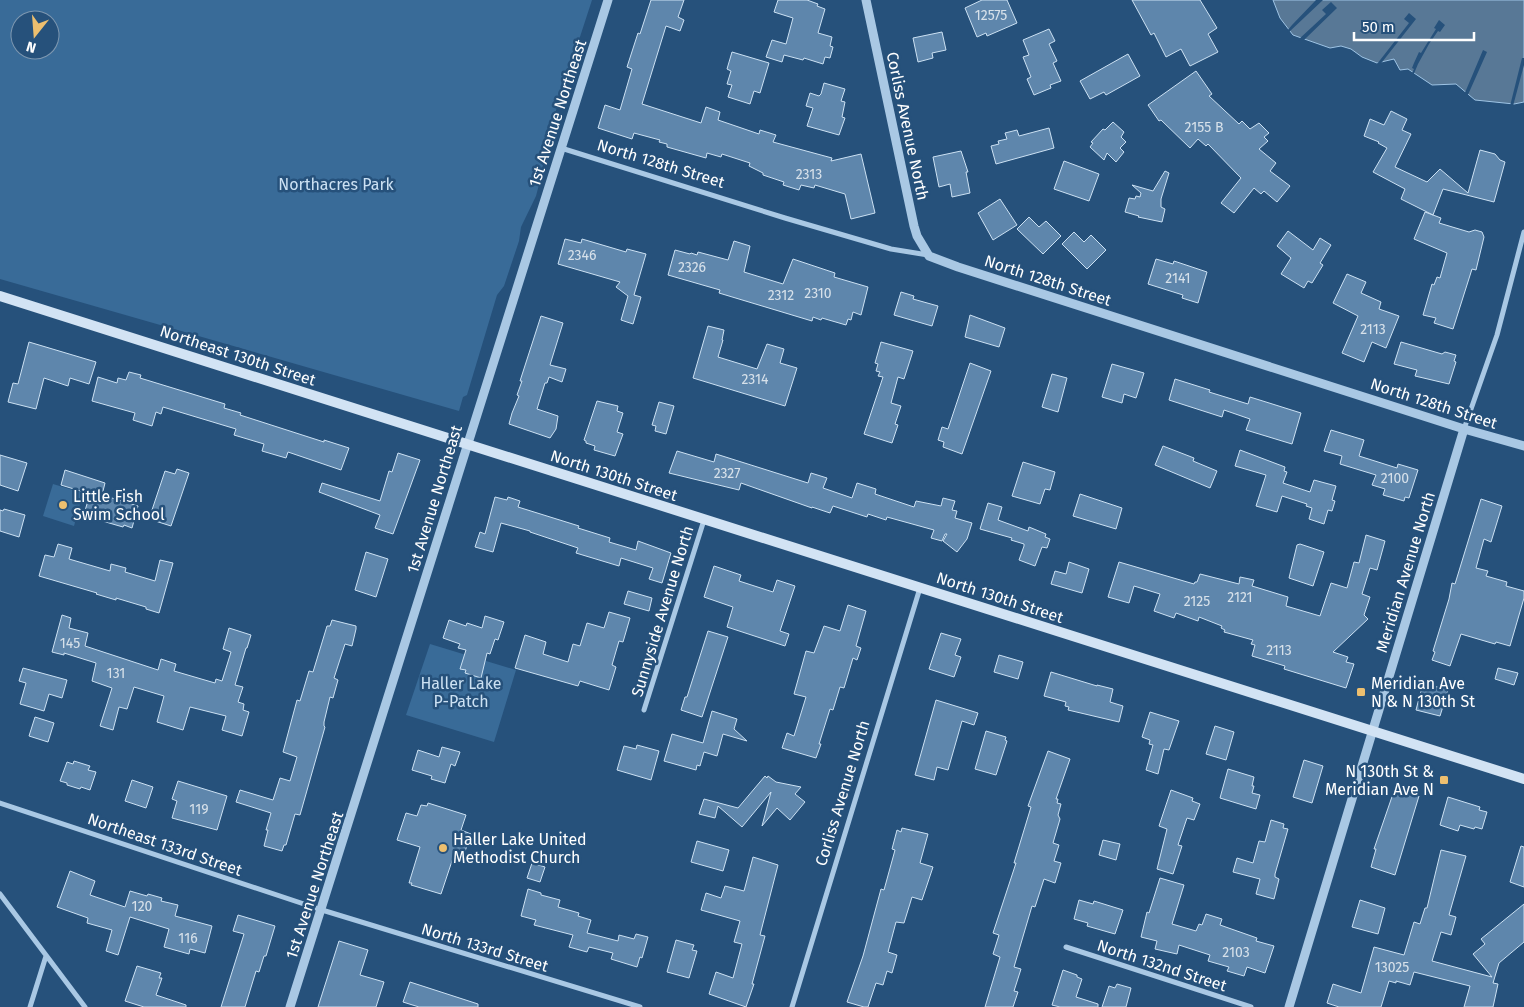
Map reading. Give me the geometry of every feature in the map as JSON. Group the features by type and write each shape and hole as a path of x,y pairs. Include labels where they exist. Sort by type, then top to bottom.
{"main road":[{"name":"Northeast 130th Street","path":"1,299 466,444"},
{"name":"North 130th Street","path":"466,444 1524,779"}],"street":[{"name":"1st Avenue Northeast","path":"290,1007 384,714 466,444 608,0"},
{"name":"Corliss Avenue North","path":"866,0 914,226 917,236 929,256"},
{"name":"North 128th Street","path":"561,148 785,218 891,249 929,256 958,267 1464,429 1524,446"},
{"name":"Meridian Avenue North","path":"1289,1007 1464,429 1497,335 1524,232"},
{"name":"Sunnyside Avenue North","path":"644,710 704,519"},
{"name":"Corliss Avenue North","path":"792,1007 920,587"},
{"name":"Northeast 133rd Street","path":"0,803 322,910"},
{"path":"0,894 85,1007"},
{"name":"North 133rd Street","path":"322,910 640,1007"},
{"name":"North 132nd Street","path":"1066,947 1251,1007"},
{"path":"30,1007 46,956"}],"green space":[{"name":"Northacres Park","path":"0,0 592,0 546,141 550,144 544,155 536,196 521,227 519,241 504,286 497,295 467,395 463,397 459,411 0,279"},
{"name":"Little Fish Swim School","path":"53,484 83,493 74,526 43,516"},
{"name":"Haller Lake P-Patch","path":"430,644 516,670 494,742 406,715"}],"shaded area":[{"path":"1273,0 1524,0 1524,102 1514,104 1475,100 1456,84 1432,85 1408,69 1400,70 1394,59 1377,63 1362,57 1351,49 1341,46 1330,48 1293,35 1280,18"}],"pier":[{"path":"1316,0 1323,0 1288,33 1287,31 1292,25"},
{"path":"1331,2 1337,8 1303,41 1298,40 1326,14 1322,10"},
{"path":"1409,13 1416,19 1379,66 1377,64 1409,23 1404,19"},
{"path":"1439,20 1445,25 1429,44 1413,76 1411,75 1414,69 1412,68 1419,52 1421,53 1436,29 1434,28"},
{"path":"1483,50 1487,52 1467,97 1464,95"},
{"path":"1522,58 1524,58 1524,65 1513,106 1510,106"}],"building":[{"path":"651,0 684,0 678,17 684,20 680,31 666,26 642,104 701,123 706,107 720,112 718,120 759,134 760,130 776,135 773,142 832,158 831,161 861,154 875,213 851,219 845,194 815,185 814,188 801,185 799,190 783,185 784,182 763,175 763,173 749,166 750,163 722,154 721,157 707,153 706,158 667,147 667,144 659,142 660,140 634,133 632,139 598,128 605,105 620,110 632,69 627,67"},
{"path":"778,0 807,0 825,9 818,33 832,37 830,46 833,47 830,58 825,57 823,64 804,58 803,60 784,55 782,62 766,57 772,40 786,44 793,18 774,12"},
{"path":"982,0 1007,0 1017,23 987,36 986,33 977,37 965,8"},
{"path":"1132,0 1200,0 1217,28 1208,34 1218,52 1190,66 1181,49 1166,57 1154,33 1151,35"},
{"path":"1049,29 1055,41 1049,44 1057,61 1053,63 1061,81 1050,85 1051,88 1034,95 1027,79 1031,77 1023,57 1029,55 1023,40"},
{"path":"942,32 946,50 932,53 933,58 918,62 913,38"},
{"path":"732,52 769,63 760,93 754,91 750,104 728,97 732,85 727,84 731,71 727,69"},
{"path":"1128,54 1140,76 1106,95 1104,92 1090,99 1080,81"},
{"path":"1196,71 1212,94 1209,96 1239,124 1242,121 1250,129 1259,123 1269,133 1264,137 1268,141 1259,149 1276,163 1270,171 1290,186 1277,202 1264,191 1261,194 1254,188 1234,213 1221,203 1241,178 1208,144 1206,146 1198,139 1190,148 1161,120 1159,121 1148,105"},
{"path":"824,83 845,89 841,101 845,102 842,117 845,118 839,135 807,126 813,108 806,106 810,93 819,96"},
{"path":"1391,111 1407,119 1402,130 1411,134 1395,167 1427,182 1440,169 1468,193 1480,150 1495,154 1500,160 1505,162 1494,202 1443,189 1433,215 1401,199 1405,189 1373,172 1387,148 1379,142 1364,136 1370,119 1384,125"},
{"path":"1113,122 1124,132 1121,137 1126,142 1120,148 1124,152 1116,162 1107,153 1104,160 1090,147 1093,143 1091,142 1103,129 1105,130"},
{"path":"1049,128 1054,148 996,164 991,146 999,144 998,141 1007,139 1005,133 1017,130 1019,136"},
{"path":"961,151 968,172 966,172 970,193 952,197 950,184 939,187 933,157"},
{"path":"1064,161 1099,174 1089,201 1054,189"},
{"path":"1165,171 1169,173 1161,199 1161,207 1165,209 1162,222 1125,212 1129,198 1135,199 1136,196 1140,197 1141,193 1132,185 1153,191"},
{"path":"1000,199 1017,225 993,240 978,213"},
{"path":"1425,212 1441,218 1439,223 1469,232 1475,230 1482,232 1484,237 1476,270 1472,269 1453,329 1434,323 1436,318 1423,315 1432,284 1434,285 1437,277 1440,278 1447,253 1414,239"},
{"path":"1029,217 1039,227 1046,221 1061,236 1043,254 1017,229"},
{"path":"1288,231 1313,250 1320,238 1331,245 1320,263 1323,265 1312,283 1308,281 1304,288 1281,274 1291,258 1277,246"},
{"path":"1074,232 1084,242 1091,235 1106,250 1087,269 1062,244"},
{"path":"565,239 581,243 582,239 626,252 627,249 646,254 634,295 641,297 633,324 621,320 628,296 616,287 620,282 558,264"},
{"path":"734,241 750,246 744,272 783,284 793,259 835,273 834,277 868,287 861,315 853,312 851,320 848,319 846,325 822,318 821,320 813,317 812,321 719,293 720,290 668,275 675,250 697,255 698,252 728,260"},
{"path":"1156,259 1173,264 1174,261 1207,272 1198,303 1182,298 1183,295 1148,284"},
{"path":"1347,274 1366,282 1361,293 1381,302 1379,309 1399,316 1386,348 1372,342 1364,362 1342,353 1358,316 1333,303"},
{"path":"901,292 914,296 913,299 938,306 932,326 894,315"},
{"path":"970,315 1005,328 999,347 965,337"},
{"path":"541,316 563,323 550,365 566,369 562,382 549,377 547,383 545,383 537,409 558,416 556,429 550,438 509,424 519,396 517,395 522,381 520,381"},
{"path":"708,326 724,330 718,357 757,369 767,344 784,349 780,363 797,368 785,406 693,378"},
{"path":"29,342 96,362 89,384 70,378 68,386 44,378 36,409 8,402 13,383 18,384"},
{"path":"881,342 913,351 904,379 898,377 891,403 901,406 895,424 898,425 892,443 864,434 883,377 878,376 880,372 876,371 878,364 875,363"},
{"path":"1401,342 1442,354 1445,352 1456,355 1454,361 1456,362 1449,384 1415,376 1417,370 1394,364"},
{"path":"970,363 991,371 962,454 943,447 944,442 938,440 942,427 948,429"},
{"path":"1112,364 1144,373 1136,398 1124,394 1122,403 1102,397"},
{"path":"129,372 141,375 140,378 225,404 224,408 241,413 240,415 324,442 324,440 349,448 341,470 288,452 286,458 262,451 264,444 234,435 236,429 163,407 161,414 156,412 152,426 133,420 135,413 92,401 98,377 117,383 118,378 126,380"},
{"path":"1052,374 1067,378 1058,412 1042,407"},
{"path":"1175,379 1248,404 1250,397 1301,413 1292,444 1246,430 1250,419 1224,410 1222,417 1169,400"},
{"path":"597,401 618,406 617,411 623,413 617,432 623,434 615,456 594,450 595,446 586,443 584,440"},
{"path":"659,402 674,406 666,434 655,431 656,426 652,425"},
{"path":"1331,430 1364,440 1359,456 1397,468 1398,464 1418,470 1409,498 1405,497 1404,501 1383,495 1385,489 1372,485 1376,475 1340,464 1342,456 1324,451"},
{"path":"1163,446 1194,458 1193,461 1217,471 1210,488 1155,465"},
{"path":"1240,450 1285,467 1284,471 1287,472 1283,483 1310,492 1314,480 1336,486 1332,500 1335,501 1332,511 1328,510 1324,524 1309,519 1312,508 1306,506 1307,504 1282,496 1277,512 1256,506 1266,475 1235,466"},
{"path":"677,451 714,462 716,454 808,483 811,473 827,478 823,488 852,498 857,483 876,489 875,494 914,507 916,501 941,506 943,498 955,501 952,510 957,511 955,518 972,523 967,539 957,552 943,541 947,534 945,534 942,541 931,538 934,530 887,517 886,520 868,514 867,517 833,506 830,513 741,483 739,490 669,473"},
{"path":"398,453 420,460 393,534 375,528 380,515 319,492 322,483 380,501 389,471 392,472"},
{"path":"0,455 27,463 18,491 0,485"},
{"path":"1023,462 1055,472 1050,490 1045,489 1040,504 1012,496"},
{"path":"177,469 189,473 171,526 149,519 165,471 175,474"},
{"path":"65,470 105,483 102,495 138,506 132,528 85,516 90,494 61,485"},
{"path":"1080,494 1122,508 1116,529 1073,516"},
{"path":"495,497 507,500 508,497 520,501 518,507 579,526 578,528 610,538 609,542 636,550 638,541 671,553 662,583 649,579 653,568 621,558 619,566 576,553 578,548 501,523 493,552 475,547 480,532 485,534"},
{"path":"1481,499 1502,506 1491,542 1484,539 1476,568 1488,571 1486,576 1507,582 1506,586 1524,591 1524,598 1510,646 1496,642 1495,644 1461,634 1450,666 1432,660 1435,652 1433,651 1452,583 1455,584"},
{"path":"988,503 1002,507 998,520 1028,531 1029,527 1046,534 1045,537 1050,539 1047,548 1042,547 1035,566 1019,560 1024,544 1011,540 1012,538 980,529"},
{"path":"4,509 25,515 19,537 0,531 0,510 3,511"},
{"path":"1366,535 1385,541 1377,570 1370,568 1362,594 1370,597 1364,615 1368,619 1333,652 1348,657 1346,662 1354,664 1346,688 1284,669 1285,666 1252,656 1255,645 1251,644 1253,640 1224,632 1225,630 1221,628 1222,626 1199,617 1198,621 1176,613 1174,618 1154,611 1160,594 1134,586 1129,603 1108,597 1119,562 1194,584 1197,582 1200,574 1239,584 1240,577 1254,580 1252,586 1288,597 1286,606 1320,616 1331,583 1347,588 1354,562 1359,563"},
{"path":"58,544 72,548 69,559 110,571 111,564 126,568 125,572 155,581 160,560 173,563 159,613 146,609 146,607 116,598 116,600 39,576 45,555 54,557"},
{"path":"1300,544 1324,552 1313,586 1289,578 1297,545"},
{"path":"366,552 388,559 376,597 355,590"},
{"path":"1069,562 1089,569 1082,593 1051,584 1055,571 1066,574"},
{"path":"714,566 741,575 739,581 773,592 777,580 795,586 780,631 789,634 785,646 727,627 733,607 704,597"},
{"path":"628,591 652,598 649,611 624,604"},
{"path":"848,605 866,611 856,646 861,648 857,660 853,658 844,688 840,687 833,710 830,709 816,758 782,748 787,733 794,736 806,697 794,694 806,651 814,653 824,626 840,631"},
{"path":"609,612 630,618 623,642 619,641 612,665 616,667 609,690 580,681 578,686 515,668 525,635 546,642 543,654 568,662 573,644 580,646 587,623 604,628"},
{"path":"62,615 71,618 69,628 88,633 85,646 158,670 161,659 176,664 174,671 215,683 216,679 222,681 231,652 223,649 229,628 251,635 235,685 243,687 238,702 244,704 243,710 249,712 242,736 222,730 226,716 190,707 183,730 157,722 164,696 134,687 127,709 119,707 113,730 100,726 112,688 92,681 96,663 64,653 64,655 52,652"},
{"path":"485,616 504,622 498,640 495,639 490,654 487,653 481,678 465,673 466,670 460,669 466,650 458,648 460,644 443,638 449,620 466,626 467,623 482,628"},
{"path":"332,620 356,626 356,629 352,646 345,644 334,678 338,680 333,698 330,697 324,722 325,727 300,815 295,814 286,845 284,845 282,851 264,846 271,813 236,802 240,790 273,800 280,778 290,781 297,757 283,752 297,700 300,701 309,671 313,672 327,626 330,626"},
{"path":"708,631 728,637 702,717 681,710"},
{"path":"941,633 961,639 955,655 961,657 954,677 929,669"},
{"path":"999,655 1023,662 1018,679 994,672"},
{"path":"23,668 67,680 62,698 49,694 44,711 20,704 26,683 19,681"},
{"path":"1498,668 1518,673 1514,685 1495,679"},
{"path":"1051,672 1113,689 1110,702 1123,706 1119,722 1068,710 1069,707 1065,706 1066,702 1044,696"},
{"path":"1423,683 1448,690 1440,716 1416,710"},
{"path":"936,700 978,713 974,725 962,721 948,770 937,767 934,780 915,775"},
{"path":"712,711 737,719 734,729 747,741 723,734 717,756 704,752 700,766 697,765 696,770 664,761 672,734 703,743"},
{"path":"1150,712 1179,721 1169,750 1164,749 1158,774 1146,770 1153,745 1149,744 1150,740 1142,737"},
{"path":"35,717 54,723 48,742 29,736"},
{"path":"1215,726 1234,732 1226,760 1206,754"},
{"path":"986,731 1006,737 1005,740 1007,741 996,775 975,769"},
{"path":"637,745 659,751 651,780 617,770 624,746 636,749"},
{"path":"442,747 460,752 455,766 451,764 445,783 431,779 432,776 412,770 418,750 439,757"},
{"path":"1048,751 1070,759 1056,799 1058,799 1057,803 1061,804 1058,815 1060,819 1053,843 1059,845 1054,861 1061,863 1055,883 1044,879 1035,907 1032,906 1014,967 1021,969 1014,991 1018,992 1013,1007 985,1007 1000,957 993,954 999,935 993,933 1016,863 1014,863 1031,807 1028,806"},
{"path":"1304,760 1323,766 1312,803 1293,797"},
{"path":"74,761 90,766 88,770 96,772 90,790 81,787 80,789 60,781 67,762 73,764"},
{"path":"1228,769 1254,777 1252,793 1260,795 1256,809 1220,798"},
{"path":"765,776 776,782 801,787 795,794 805,802 790,820 777,808 762,826 771,792 742,827 718,806 715,818 699,814 704,799 738,808"},
{"path":"132,780 153,787 146,808 125,801"},
{"path":"178,781 227,796 217,830 172,818 177,801 172,799"},
{"path":"1395,788 1419,796 1395,875 1371,867 1376,849 1374,849"},
{"path":"1171,790 1193,798 1192,801 1200,804 1194,820 1187,818 1178,845 1182,846 1173,874 1157,869 1167,829 1159,826"},
{"path":"1448,797 1480,807 1479,810 1487,812 1482,829 1460,825 1458,831 1440,825"},
{"name":"Haller Lake United Methodist Church","path":"428,803 466,815 461,830 471,834 462,860 453,858 441,894 409,883 420,847 397,840 406,813 417,816 421,805 427,806"},
{"path":"1271,820 1284,824 1283,828 1288,829 1275,874 1275,877 1279,879 1274,899 1256,894 1260,879 1233,872 1237,858 1253,863 1259,841 1265,842"},
{"path":"902,828 928,834 920,863 933,867 922,900 912,897 904,923 896,922 888,952 897,955 892,973 887,971 883,985 876,983 868,1007 864,1007 847,1002 863,956 881,889 884,890 895,850 892,849 897,830 901,832"},
{"path":"1103,840 1120,844 1116,860 1099,855"},
{"path":"697,841 729,850 723,871 691,862"},
{"path":"1521,846 1524,847 1524,887 1510,882"},
{"path":"1441,850 1466,856 1449,915 1456,917 1451,935 1441,932 1432,961 1492,977 1473,954 1485,944 1481,939 1524,904 1524,942 1499,963 1493,983 1498,984 1493,1007 1464,1007 1470,986 1414,972 1410,985 1389,981 1381,1007 1339,1007 1327,1003 1333,984 1361,993 1374,947 1404,955 1414,922 1420,924 1425,908 1427,908"},
{"path":"753,857 778,865 760,935 765,936 752,984 754,984 746,1007 709,994 716,972 733,978 742,944 734,942 740,921 701,910 706,893 721,898 725,886 744,891"},
{"path":"532,863 545,867 540,882 527,878"},
{"path":"70,871 95,881 90,895 125,907 130,891 162,898 161,901 178,905 175,916 212,926 205,953 190,949 189,954 164,947 169,929 130,917 118,955 106,951 112,930 87,923 88,918 57,907"},
{"path":"1160,878 1184,885 1172,924 1196,931 1199,924 1202,925 1206,914 1222,919 1220,925 1257,938 1256,941 1274,946 1265,973 1247,967 1244,976 1227,971 1229,967 1208,961 1210,955 1179,945 1177,954 1155,949 1157,941 1141,937 1147,912 1149,913"},
{"path":"528,889 560,900 558,907 579,913 578,916 591,920 587,933 618,941 619,935 634,939 636,934 648,937 642,958 640,957 637,967 611,959 613,953 589,947 587,952 569,947 573,935 534,925 536,920 521,916"},
{"path":"1079,900 1093,904 1094,901 1123,910 1115,934 1087,926 1088,923 1074,919"},
{"path":"1360,900 1385,908 1378,934 1352,927"},
{"path":"238,915 275,926 266,956 264,956 259,972 256,971 245,1007 221,1007 244,934 233,931"},
{"path":"676,940 694,945 692,950 697,951 689,978 667,972"},
{"path":"339,941 368,950 360,975 384,982 376,1007 318,1007"},
{"path":"137,966 161,973 159,978 162,978 156,995 186,1005 186,1007 144,1007 125,1001"},
{"path":"1063,970 1082,979 1076,997 1098,1004 1098,1007 1060,1007 1052,1005"},
{"path":"410,982 478,1004 478,1007 419,1007 403,1002"},
{"path":"1117,984 1131,988 1126,1007 1102,1007 1109,986 1115,988"}],"place":[{"name":"Little Fish Swim School","path":"63,505"},
{"name":"Meridian Ave N & N 130th St","path":"1361,692"},
{"name":"N 130th St & Meridian Ave N","path":"1444,780"},
{"name":"Haller Lake United Methodist Church","path":"443,848"}]}
